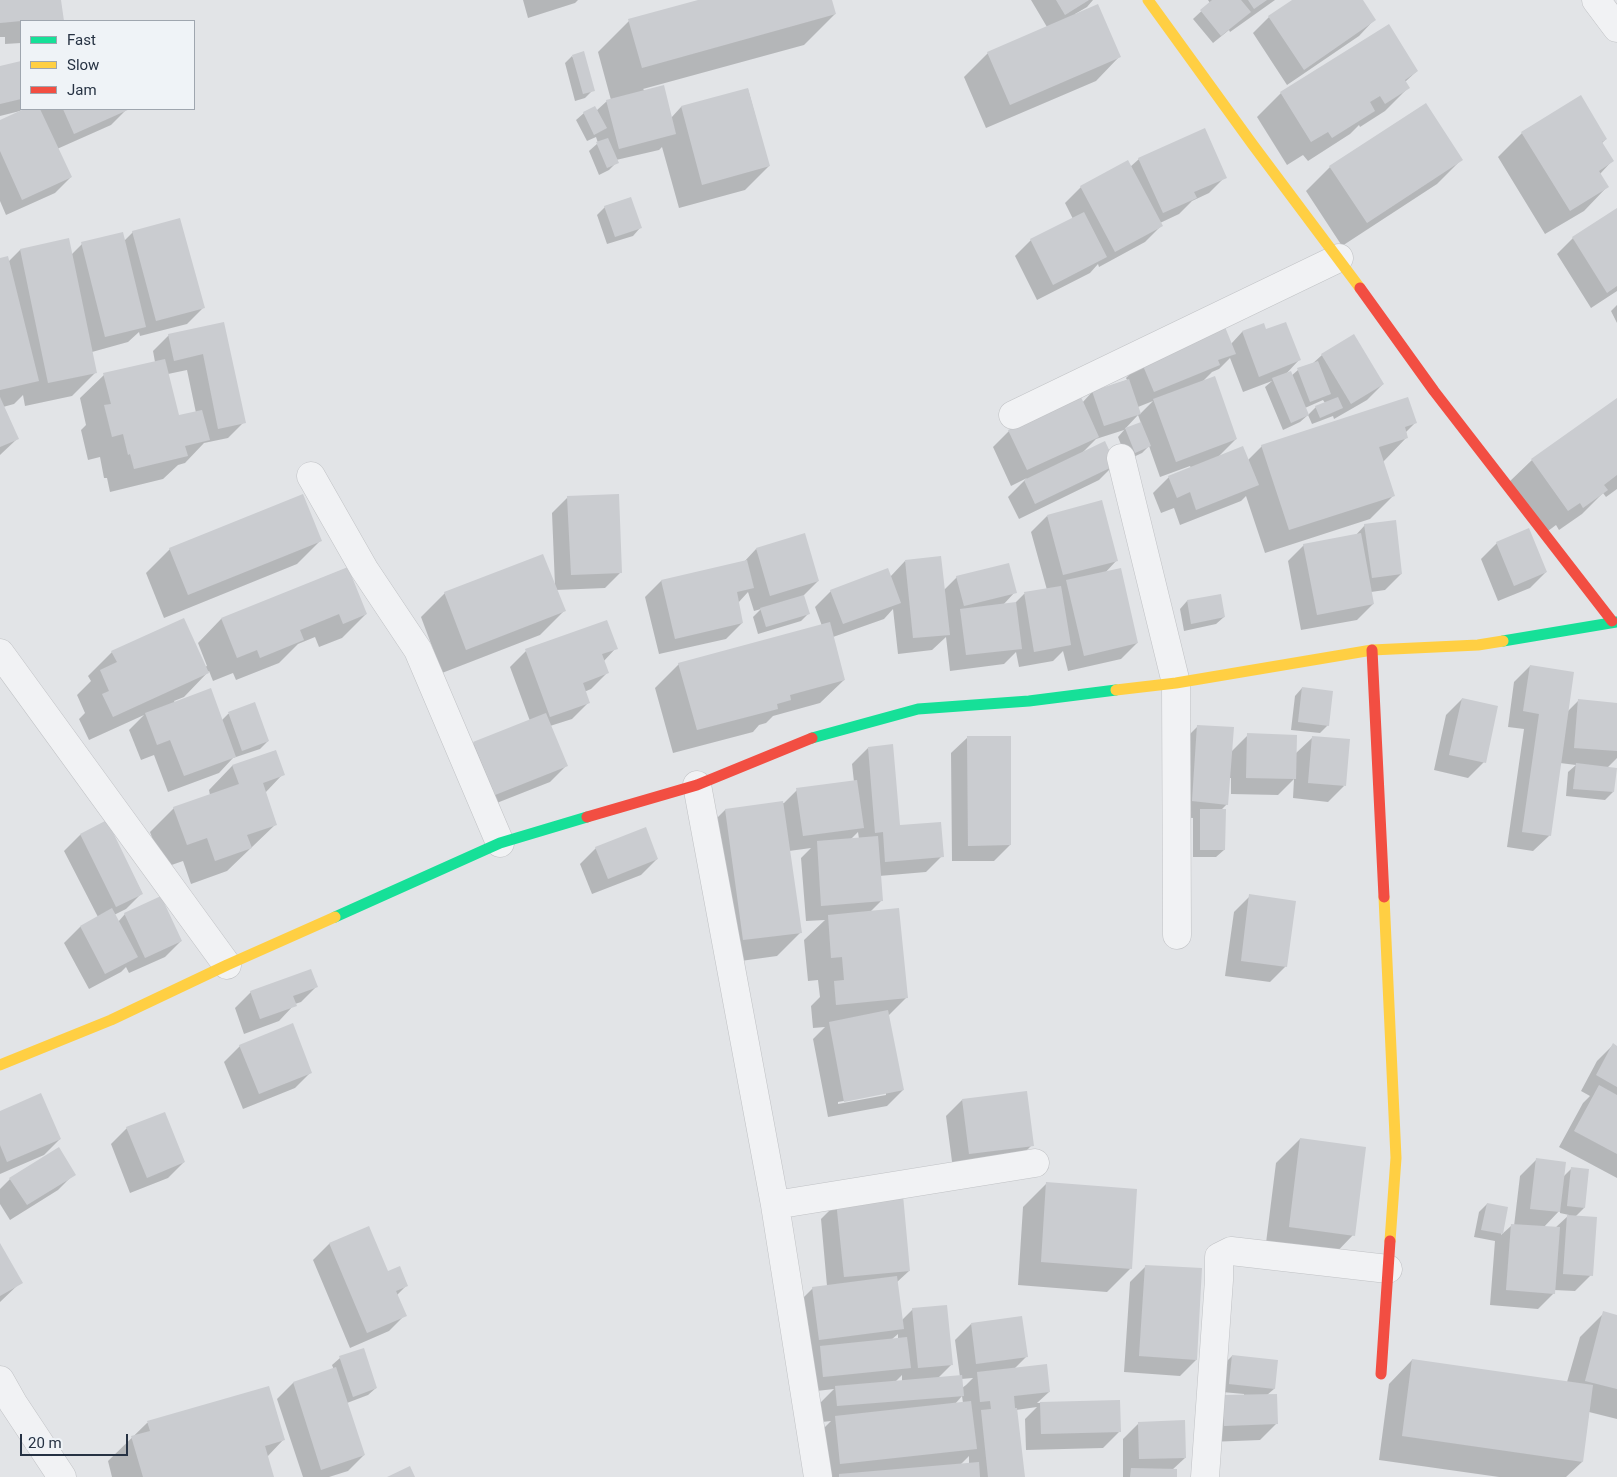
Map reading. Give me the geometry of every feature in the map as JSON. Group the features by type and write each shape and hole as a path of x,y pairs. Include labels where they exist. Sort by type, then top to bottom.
{"street":[{"path":"0,1065 111,1020 227,964 500,843 697,785 808,738 918,709 1029,701 1176,683 1372,650 1478,645 1615,621 1434,391 1339,258 1253,145 1148,0"},
{"path":"1596,0 1617,28"},
{"path":"1012,415 1339,258"},
{"path":"1121,458 1176,683 1177,935"},
{"path":"311,476 364,570 418,650 500,843"},
{"path":"1372,650 1396,1158 1380,1374"},
{"path":"0,653 227,964"},
{"path":"697,785 775,1205 818,1477"},
{"path":"775,1205 1035,1163"},
{"path":"1205,1477 1219,1257 1231,1251 1388,1269"},
{"path":"0,1380 62,1477"}],"building":[{"path":"0,0 61,0 64,20 20,20 0,23"},
{"path":"698,0 832,0 836,14 642,68 628,19"},
{"path":"1056,0 1089,0 1065,15"},
{"path":"1212,0 1241,0 1251,12 1221,36 1200,10"},
{"path":"1248,0 1267,0 1254,9"},
{"path":"1292,0 1363,0 1376,20 1304,70 1268,16"},
{"path":"1098,4 1121,57 1010,105 987,52"},
{"path":"1389,24 1418,71 1405,80 1410,88 1385,104 1380,96 1370,102 1375,111 1332,138 1328,132 1311,142 1280,92"},
{"path":"584,51 595,91 583,94 572,55"},
{"path":"20,61 20,99 0,104 0,66"},
{"path":"664,85 676,134 619,149 606,100"},
{"path":"748,88 770,166 702,185 681,106"},
{"path":"1581,95 1607,139 1602,142 1614,161 1599,171 1609,187 1570,211 1521,132"},
{"path":"1426,103 1463,160 1367,223 1329,166"},
{"path":"595,106 607,128 594,135 583,112"},
{"path":"22,110 40,110 72,177 22,200 0,151 0,120"},
{"path":"63,110 128,110 74,134"},
{"path":"1205,128 1227,178 1194,192 1197,198 1163,213 1138,158"},
{"path":"608,138 619,163 607,168 596,142"},
{"path":"1128,160 1163,226 1115,252 1080,186"},
{"path":"631,197 642,228 615,237 604,206"},
{"path":"1617,208 1617,286 1607,293 1572,237"},
{"path":"1084,212 1107,257 1053,285 1030,239"},
{"path":"180,218 205,308 156,321 132,231"},
{"path":"123,232 146,327 105,337 81,242"},
{"path":"69,238 97,373 48,383 20,249"},
{"path":"8,256 39,381 0,390 0,258"},
{"path":"224,322 246,423 218,429 203,354 174,361 168,334"},
{"path":"1286,322 1301,360 1259,377 1242,331 1264,323 1266,329"},
{"path":"1225,327 1236,354 1218,360 1220,365 1154,392 1141,361"},
{"path":"1354,334 1384,384 1351,404 1321,354"},
{"path":"165,359 179,415 202,410 210,440 185,446 188,456 134,469 130,454 128,455 123,434 112,437 104,405 111,404 103,373"},
{"path":"1318,361 1331,394 1310,402 1297,368"},
{"path":"1291,371 1309,415 1291,423 1272,378"},
{"path":"1215,376 1237,439 1176,462 1153,399"},
{"path":"1129,379 1141,414 1104,426 1092,391"},
{"path":"0,397 19,439 0,447"},
{"path":"1081,397 1099,437 1027,470 1008,430"},
{"path":"1338,397 1343,408 1320,418 1315,406"},
{"path":"1408,397 1417,423 1405,427 1408,438 1379,447 1395,496 1289,530 1261,445"},
{"path":"1617,398 1617,475 1604,485 1608,490 1583,508 1580,503 1568,511 1531,459"},
{"path":"1141,422 1151,446 1135,453 1125,428"},
{"path":"1105,441 1116,465 1035,504 1024,480"},
{"path":"1243,446 1259,485 1196,510 1190,492 1177,498 1168,476"},
{"path":"303,494 322,541 188,595 169,548"},
{"path":"619,494 622,573 571,575 567,496"},
{"path":"1102,500 1118,561 1063,575 1047,515"},
{"path":"1396,520 1402,574 1372,578 1364,524"},
{"path":"1529,528 1547,572 1514,586 1496,542"},
{"path":"805,533 819,581 770,596 756,548"},
{"path":"1361,533 1374,604 1317,615 1303,544"},
{"path":"543,554 566,611 466,650 444,592"},
{"path":"941,556 950,635 913,638 905,560"},
{"path":"747,560 754,588 737,592 743,623 675,639 661,580"},
{"path":"1009,563 1017,593 964,606 956,576"},
{"path":"348,567 367,614 343,624 339,614 300,630 304,640 260,658 257,650 237,658 221,618"},
{"path":"888,568 901,603 843,624 830,590"},
{"path":"1121,568 1138,643 1084,656 1066,580"},
{"path":"1061,586 1071,645 1034,652 1024,592"},
{"path":"1221,594 1225,617 1191,624 1187,600"},
{"path":"804,595 810,614 766,627 760,608"},
{"path":"1016,602 1022,649 966,655 960,609"},
{"path":"184,618 209,673 113,717 102,694 109,691 100,670 117,662 111,651"},
{"path":"607,620 618,649 602,654 609,673 583,683 590,703 550,717 525,649"},
{"path":"830,622 845,680 790,695 791,700 777,704 778,709 697,730 678,663"},
{"path":"1530,665 1574,672 1551,836 1522,832 1539,714 1523,711"},
{"path":"1302,687 1333,691 1329,726 1298,722"},
{"path":"211,688 236,757 184,776 170,740 157,745 145,713"},
{"path":"1462,698 1498,706 1486,763 1449,755"},
{"path":"1578,699 1617,703 1617,751 1574,748"},
{"path":"255,702 269,741 242,751 228,712"},
{"path":"546,713 568,766 495,795 473,742"},
{"path":"1197,725 1234,727 1228,805 1192,801"},
{"path":"1247,733 1297,735 1296,779 1246,778"},
{"path":"967,736 1011,736 1011,845 968,846"},
{"path":"1312,736 1350,739 1346,786 1308,783"},
{"path":"893,744 900,825 941,822 944,857 885,862 883,832 875,833 868,747"},
{"path":"276,750 285,775 263,783 277,825 247,835 252,848 215,861 207,838 187,845 173,807 239,784 232,765"},
{"path":"1576,763 1617,768 1614,792 1573,789"},
{"path":"857,780 864,828 803,836 796,788"},
{"path":"783,801 802,933 743,940 725,809"},
{"path":"1200,809 1226,809 1225,850 1200,850"},
{"path":"107,820 143,894 116,907 80,834"},
{"path":"646,827 658,859 608,879 595,847"},
{"path":"878,836 883,901 821,906 817,841"},
{"path":"1249,894 1296,901 1287,967 1241,961"},
{"path":"161,896 182,941 145,958 124,913"},
{"path":"112,908 138,957 105,974 80,926"},
{"path":"899,908 908,998 836,1005 834,981 844,980 842,957 831,958 828,915"},
{"path":"311,969 318,987 293,996 297,1006 260,1019 250,991"},
{"path":"888,1010 904,1090 844,1102 829,1022"},
{"path":"293,1023 312,1073 259,1094 239,1045"},
{"path":"1613,1043 1617,1046 1617,1087 1596,1075"},
{"path":"1599,1085 1617,1095 1617,1154 1574,1131"},
{"path":"1027,1091 1034,1146 969,1154 962,1099"},
{"path":"41,1093 61,1139 7,1162 0,1145 0,1111"},
{"path":"165,1112 185,1162 147,1178 126,1127"},
{"path":"1300,1138 1366,1147 1355,1236 1289,1227"},
{"path":"59,1147 76,1175 27,1205 9,1178"},
{"path":"1536,1158 1566,1162 1560,1212 1530,1209"},
{"path":"1571,1167 1589,1169 1585,1208 1567,1206"},
{"path":"1046,1182 1137,1189 1132,1269 1041,1262"},
{"path":"903,1195 910,1271 844,1277 836,1201"},
{"path":"1487,1203 1508,1207 1503,1234 1481,1230"},
{"path":"1567,1215 1597,1217 1593,1276 1563,1274"},
{"path":"1511,1224 1560,1227 1555,1294 1506,1290"},
{"path":"369,1226 388,1271 400,1266 408,1286 396,1291 407,1316 367,1333 329,1243"},
{"path":"0,1243 23,1283 0,1296"},
{"path":"1145,1265 1202,1268 1197,1360 1139,1356"},
{"path":"897,1276 904,1329 819,1340 812,1287"},
{"path":"947,1305 953,1365 918,1368 912,1308"},
{"path":"1603,1311 1617,1315 1617,1389 1585,1381"},
{"path":"1022,1316 1028,1357 976,1364 971,1323"},
{"path":"907,1337 911,1368 823,1377 820,1346"},
{"path":"364,1348 377,1388 353,1397 339,1356"},
{"path":"1232,1355 1278,1360 1275,1389 1229,1384"},
{"path":"1412,1359 1593,1385 1583,1462 1402,1436"},
{"path":"1047,1364 1050,1392 1014,1396 1025,1477 988,1477 981,1410 991,1409 990,1401 980,1402 977,1372"},
{"path":"336,1367 365,1455 321,1470 293,1382"},
{"path":"962,1375 964,1396 837,1406 835,1386"},
{"path":"269,1386 285,1440 265,1446 274,1477 143,1477 131,1436 150,1431 147,1421"},
{"path":"1277,1394 1278,1424 1224,1426 1223,1395"},
{"path":"1120,1400 1121,1432 1041,1434 1040,1402"},
{"path":"971,1401 977,1449 840,1464 835,1416"},
{"path":"1185,1420 1186,1458 1139,1459 1138,1422"},
{"path":"979,1462 980,1477 839,1477 839,1474"},
{"path":"410,1466 415,1477 387,1477"},
{"path":"1131,1468 1177,1469 1177,1477 1130,1477"}],"traffic: fast":[{"path":"1503,641 1617,622"},
{"path":"812,738 918,709 1029,701 1116,690"},
{"path":"335,917 500,843 587,817"}],"traffic: slow":[{"path":"1148,0 1360,288"},
{"path":"1116,690 1176,683 1372,650 1478,645 1503,641"},
{"path":"1384,897 1396,1158 1390,1241"},
{"path":"0,1065 111,1020 227,965 335,917"}],"traffic: jam":[{"path":"1360,288 1434,391 1612,621"},
{"path":"1372,650 1384,897"},
{"path":"587,817 697,785 812,738"},
{"path":"1381,1374 1390,1241"}]}
